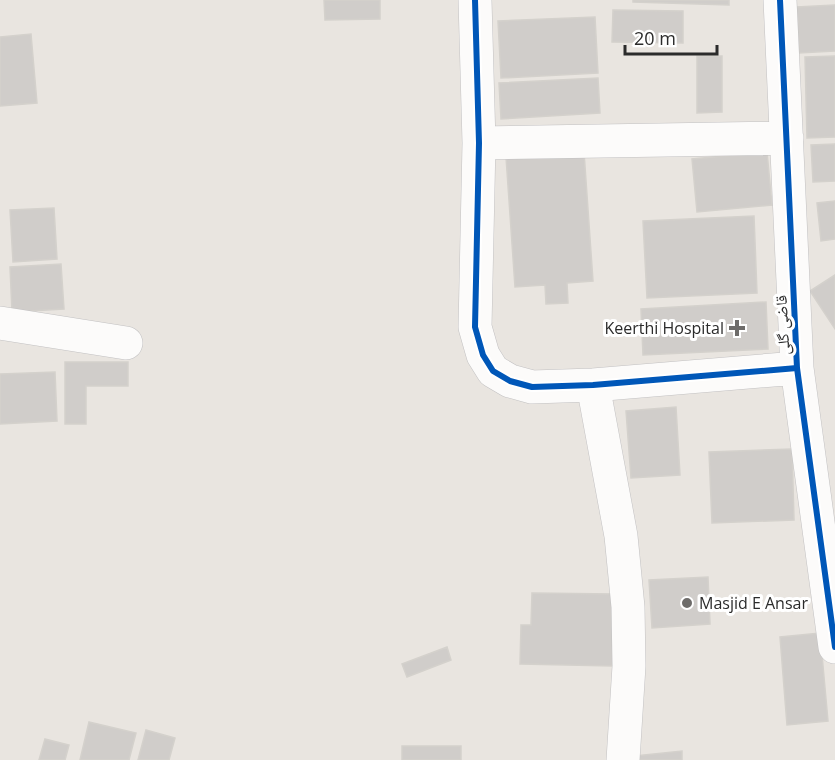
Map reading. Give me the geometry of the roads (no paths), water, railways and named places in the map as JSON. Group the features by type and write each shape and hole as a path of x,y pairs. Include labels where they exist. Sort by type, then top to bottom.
{"street":[{"path":"475,0 478,143 476,327 483,355 493,371 510,381 532,387 593,386 797,368"},
{"name":"قاضی گلی","path":"780,0 797,368 835,647"},
{"path":"478,143 787,138"},
{"path":"0,323 126,343"},
{"path":"593,386 621,536 628,607 629,666 623,760"}],"place":[{"name":"Keerthi Hospital","path":"737,328"},
{"name":"Masjid E Ansar","path":"687,603"}]}
